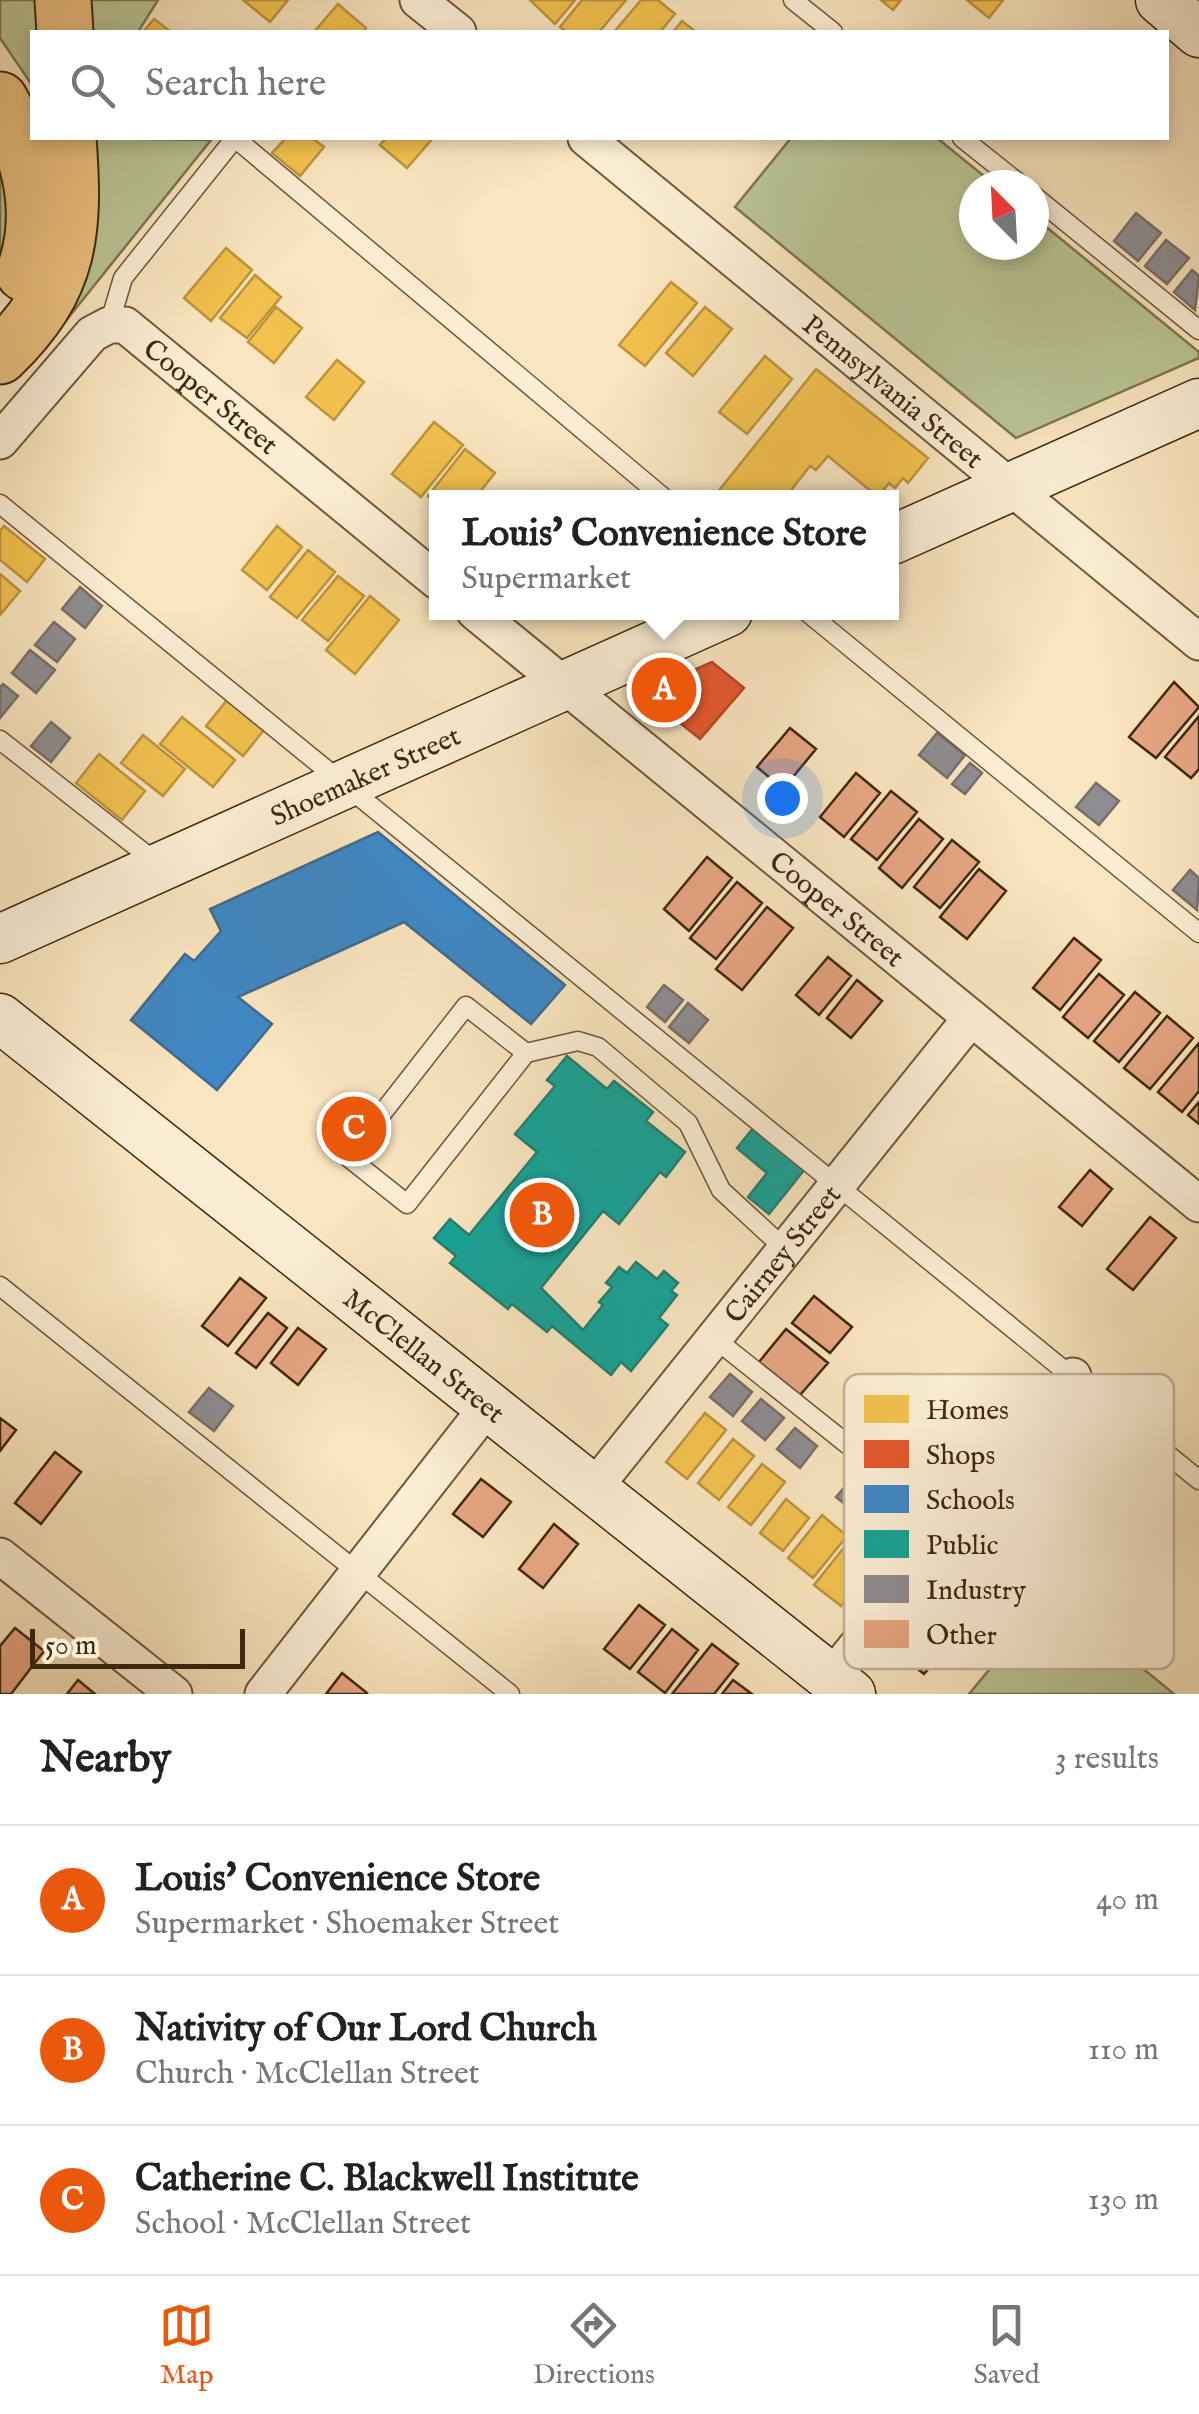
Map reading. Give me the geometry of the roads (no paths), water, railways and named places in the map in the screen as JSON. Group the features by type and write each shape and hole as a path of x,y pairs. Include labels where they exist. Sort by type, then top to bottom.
{"highway":[{"path":"63,0 65,30"},
{"path":"0,100 21,138 35,203 34,248 16,296 0,320"},
{"path":"0,356 35,317 63,262 74,207 68,140"}],"street":[{"path":"418,0 456,30"},
{"path":"1160,0 1199,32"},
{"name":"Pennsylvania Street","path":"588,140 1199,642"},
{"path":"0,440 72,353 117,325"},
{"name":"Cooper Street","path":"117,325 429,574"},
{"path":"899,537 1199,403"},
{"name":"Cooper Street","path":"485,620 1199,1204"},
{"name":"Shoemaker Street","path":"0,939 710,620"},
{"name":"McClellan Street","path":"0,1018 841,1686"},
{"name":"Cairney Street","path":"594,1489 971,1018"},
{"path":"263,1694 488,1406"},
{"path":"0,1556 174,1694"}],"lane":[{"path":"793,0 830,30"},
{"path":"117,325 123,278 233,140"},
{"path":"237,140 654,490"},
{"path":"964,140 1001,170"},
{"path":"1049,208 1199,330"},
{"path":"0,504 1071,1374"},
{"path":"816,620 1199,933"},
{"path":"0,740 162,866"},
{"path":"526,1053 466,1006 348,1157 407,1204 526,1053 578,1041 598,1046 688,1123 721,1190 786,1249"},
{"path":"0,1286 510,1694"},
{"path":"714,1338 844,1441"},
{"path":"1174,1459 1199,1480"}],"place":[{"name":"Louis' Convenience Store","path":"664,690"},
{"name":"Catherine C. Blackwell Institute","path":"354,1129"},
{"name":"Nativity of Our Lord Church","path":"542,1215"}]}
